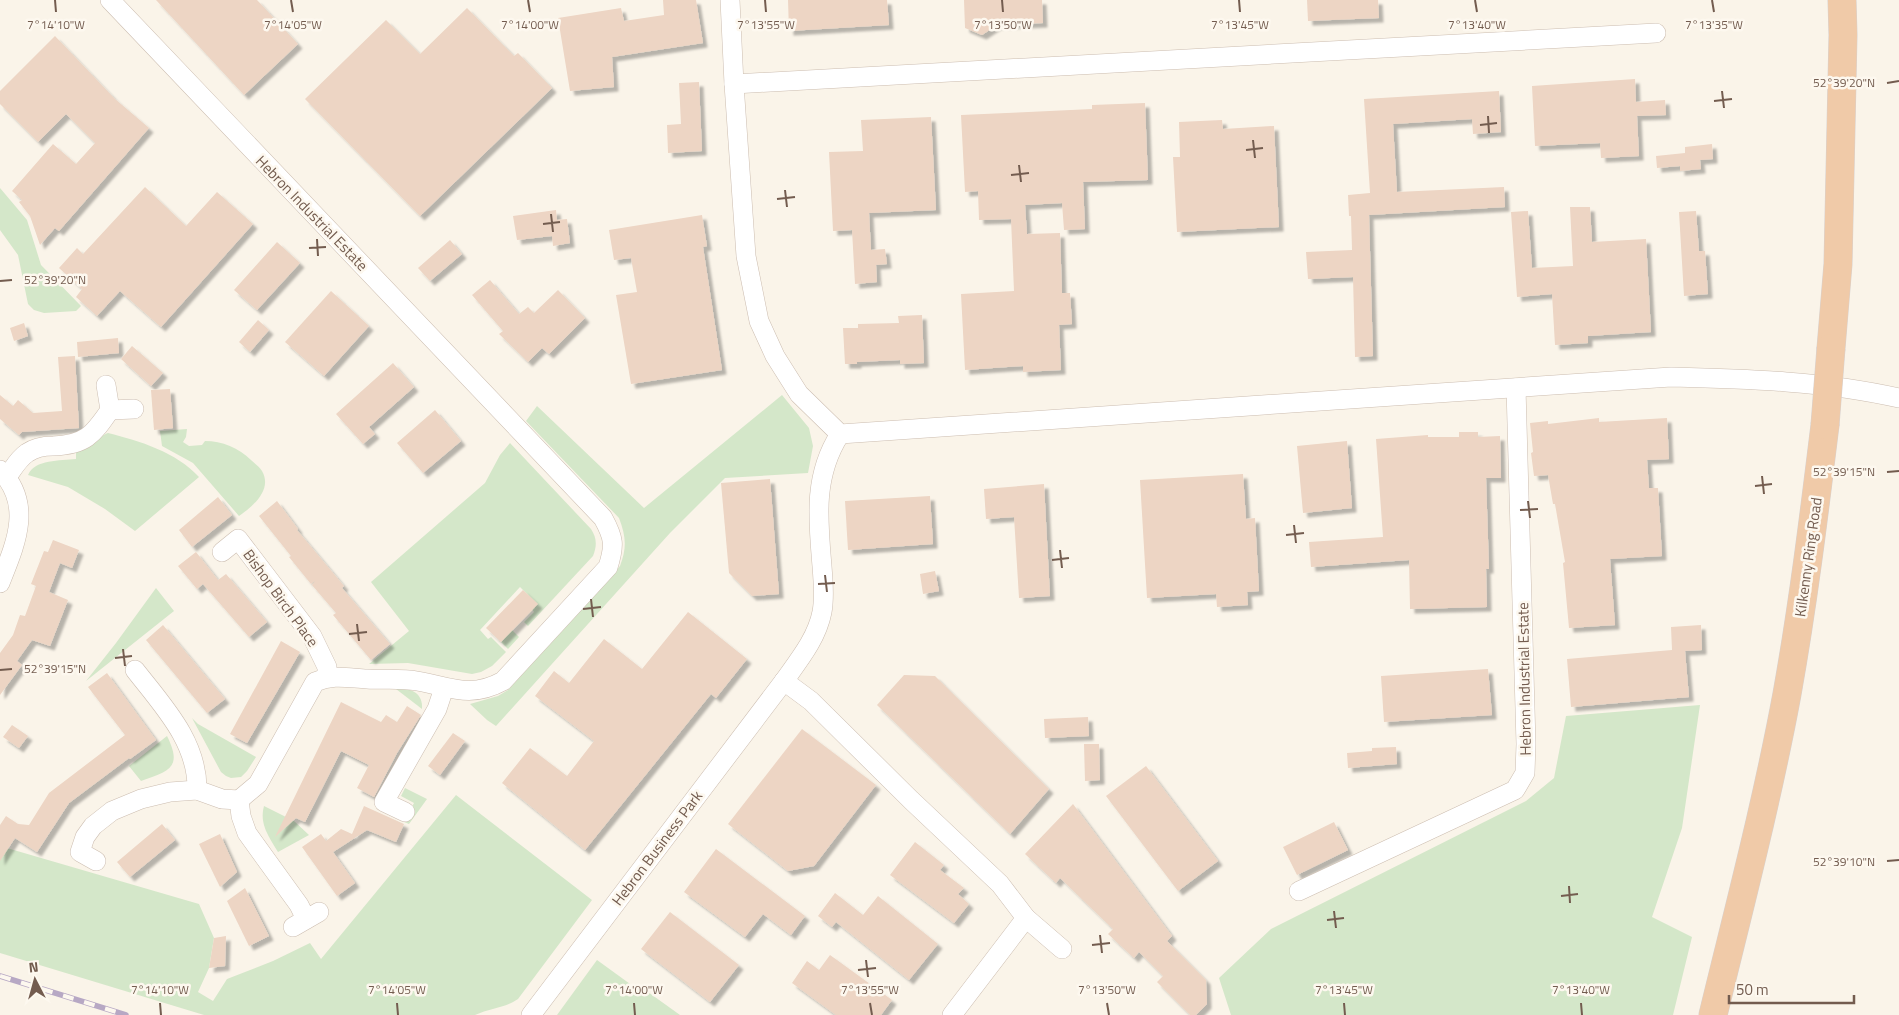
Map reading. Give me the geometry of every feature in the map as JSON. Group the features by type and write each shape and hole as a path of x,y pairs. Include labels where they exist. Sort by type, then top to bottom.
{"highway":[{"name":"Kilkenny Ring Road","path":"1713,1015 1760,823 1787,694 1806,574 1825,425 1838,264 1843,36 1842,0"}],"street":[{"name":"Hebron Industrial Estate","path":"110,0 543,453 604,518 612,533 613,550 608,567 503,681 489,689 474,691 444,688"},
{"path":"730,0 746,256 759,321 775,356 799,394 840,434 1671,377 1753,378 1868,391 1899,398"},
{"path":"734,84 1656,33"},
{"path":"0,583 14,548 19,523 19,503 3,474 27,453 47,446 68,446 80,442 98,427 110,410 106,385"},
{"name":"Hebron Industrial Estate","path":"1299,891 1515,790 1525,773 1526,744 1516,388"},
{"path":"110,410 134,409"},
{"name":"Hebron Business Park","path":"531,1015 784,681 810,643 822,613 824,596 817,512 819,486 832,446 840,434"},
{"name":"Bishop Birch Place","path":"222,552 238,539 312,636 327,667 327,677"},
{"path":"135,670 174,721 192,752 198,773 197,790"},
{"path":"96,861 80,852 85,836 93,826 112,812 141,799 170,792 197,790 222,799 239,800 258,784 314,682 327,677 343,676 367,679 416,680 444,688 437,709 384,802 405,812"},
{"path":"784,681 811,701 911,800 1000,884 1026,918 1062,949"},
{"path":"239,800 241,816 247,833 300,905 306,919"},
{"path":"952,1015 1026,918"}],"green space":[{"path":"0,188 27,220 41,265 81,306 76,311 44,313 34,310 28,304 18,255 0,230"},
{"path":"782,395 809,428 813,446 808,473 725,478 670,533 496,726 470,704 498,696 508,690 620,566 624,553 624,536 619,518 526,421 537,406 644,508"},
{"path":"187,429 183,442 189,446 202,445 205,441 224,444 241,452 262,471 265,485 260,497 239,516 193,463 162,446 160,431"},
{"path":"108,433 145,444 169,454 190,468 199,477 135,531 105,509 68,487 28,475 31,470 42,463 76,459 76,451 92,444"},
{"path":"510,443 591,529 596,542 593,556 528,626 524,622 534,612 532,609 537,604 520,587 480,630 488,639 491,637 506,652 492,666 481,672 472,674 408,663 369,664 409,631 371,582 485,483 500,455"},
{"path":"156,588 174,611 86,681 116,643"},
{"path":"512,630 519,637 508,649 501,642"},
{"path":"396,689 406,689 415,692 422,703 422,709"},
{"path":"1700,705 1682,828 1652,917 1692,937 1673,1015 1231,1015 1219,978 1271,929 1526,801 1554,778 1566,716"},
{"path":"192,718 198,724 256,757 241,777 231,778 221,772"},
{"path":"167,736 174,755 173,762 166,771 141,781 129,766"},
{"path":"405,788 427,799 409,824 404,822 414,803 401,796"},
{"path":"456,795 592,900 518,999 503,1006 475,1015 204,1015 0,953 0,846 199,904 214,938 209,968 198,992 213,1001 227,979 273,961 310,943 321,959"},
{"path":"264,806 294,821 309,835 278,852 268,836 264,825"},
{"path":"597,960 637,989 641,987 680,1015 557,1015"}],"building":[{"path":"156,0 257,0 298,44 244,95"},
{"path":"663,0 696,0 703,43 612,57 614,87 570,91 558,18 621,8 624,21 664,15"},
{"path":"788,0 887,0 889,25 789,31"},
{"path":"964,0 1042,0 1043,23 997,25 982,35 965,28"},
{"path":"1307,0 1378,0 1379,18 1308,21"},
{"path":"467,8 514,56 518,53 552,88 420,216 305,99 386,20 420,54"},
{"path":"55,36 115,99 149,128 59,231 55,228 40,245 30,216 19,202 22,200 12,191 53,144 76,164 95,143 66,114 38,142 0,104 0,91"},
{"path":"1635,79 1636,102 1665,100 1666,115 1637,116 1639,156 1601,158 1600,143 1535,146 1532,86"},
{"path":"699,82 702,151 668,153 667,125 681,124 679,83"},
{"path":"1499,91 1501,132 1473,134 1472,119 1393,124 1397,192 1504,187 1505,207 1369,215 1373,356 1355,357 1353,277 1308,279 1306,252 1352,250 1348,195 1370,193 1364,99"},
{"path":"1145,103 1148,180 1083,182 1085,229 1064,230 1062,203 1025,205 1027,234 1060,233 1062,293 1070,293 1072,324 1059,325 1061,370 1023,372 1023,366 965,370 961,294 1014,291 1011,219 979,220 978,191 965,192 961,115 1092,109 1092,105"},
{"path":"931,117 936,210 869,213 871,250 885,249 887,264 876,265 877,282 855,284 852,230 833,231 829,152 863,151 861,120"},
{"path":"1222,120 1223,129 1274,126 1279,227 1177,232 1173,157 1180,157 1179,122"},
{"path":"1712,144 1713,159 1700,160 1701,169 1680,171 1680,166 1657,168 1656,156 1685,153 1685,147"},
{"path":"145,187 186,226 217,192 253,224 161,327 120,291 97,316 76,297 82,289 59,268 77,248 83,254"},
{"path":"1570,207 1590,207 1592,242 1646,239 1651,332 1588,336 1588,343 1555,345 1552,294 1517,297 1511,212 1528,211 1532,268 1573,266"},
{"path":"556,210 557,220 567,219 570,243 553,246 552,236 517,240 513,216"},
{"path":"1696,211 1699,251 1705,251 1708,294 1684,296 1679,212"},
{"path":"702,215 707,246 703,247 722,370 631,384 616,295 637,292 631,258 614,260 609,230"},
{"path":"450,240 462,254 430,281 418,268"},
{"path":"277,242 300,263 257,310 234,290"},
{"path":"490,280 519,314 528,307 534,313 558,290 585,318 549,354 542,348 528,362 499,334 503,331 472,295"},
{"path":"331,291 369,326 324,376 285,342"},
{"path":"922,315 924,363 900,364 900,360 845,364 843,328 858,328 858,324 899,323 898,316"},
{"path":"258,320 269,330 250,352 239,342"},
{"path":"24,323 28,336 14,341 10,328"},
{"path":"118,338 119,353 78,357 77,342"},
{"path":"132,346 163,373 151,386 121,359"},
{"path":"75,356 79,428 22,432 19,435 0,419 0,395 13,406 18,400 33,413 62,411 58,357"},
{"path":"393,363 414,387 369,427 375,434 363,444 336,414"},
{"path":"170,389 173,428 154,430 151,390"},
{"path":"435,410 461,441 423,473 397,443"},
{"path":"1599,418 1599,422 1667,418 1669,459 1647,460 1649,488 1658,488 1662,556 1610,559 1615,625 1569,628 1563,563 1565,562 1555,504 1553,504 1548,475 1534,476 1530,423 1548,421 1548,424"},
{"path":"1459,432 1478,432 1478,437 1500,436 1501,478 1486,478 1489,569 1486,569 1487,607 1410,609 1409,560 1311,567 1309,542 1383,537 1376,439 1428,435 1428,437 1459,437"},
{"path":"1347,441 1352,508 1303,513 1297,446"},
{"path":"1243,474 1246,519 1255,518 1259,591 1247,592 1248,605 1217,607 1216,594 1147,598 1140,480"},
{"path":"770,479 779,594 752,596 729,573 721,483"},
{"path":"1044,484 1050,596 1019,598 1014,517 986,519 984,489"},
{"path":"930,496 933,544 848,550 845,501"},
{"path":"218,497 232,515 192,547 179,530"},
{"path":"277,501 297,530 344,586 342,588 390,644 371,660 333,615 336,613 312,585 315,581 311,584 259,516"},
{"path":"53,540 79,550 72,568 60,563 49,592 68,600 50,646 32,640 17,661 22,665 0,695 0,653 13,635 20,615 25,616 36,586 31,584 44,551 48,552"},
{"path":"196,552 218,580 226,574 267,622 249,637 203,584 197,589 178,566"},
{"path":"935,571 939,591 923,594 920,574"},
{"path":"523,590 538,604 501,642 486,628"},
{"path":"688,612 747,659 716,698 711,694 585,850 502,783 530,748 567,776 594,741 535,696 554,671 569,683 604,639 642,669"},
{"path":"163,625 225,699 207,713 146,640"},
{"path":"1701,625 1702,650 1685,651 1689,697 1571,707 1567,659 1672,650 1671,627"},
{"path":"281,641 300,652 247,743 230,734"},
{"path":"1488,669 1492,715 1384,722 1381,676"},
{"path":"107,673 156,740 69,803 37,852 15,838 0,861 0,825 6,816 18,824 29,825 49,793 125,735 88,687"},
{"path":"904,675 935,676 1049,789 1010,834 877,705"},
{"path":"341,702 381,722 386,715 397,722 407,706 421,715 397,753 374,797 357,788 369,765 341,751 305,822 296,818 275,837"},
{"path":"1088,717 1089,736 1045,738 1044,719"},
{"path":"12,725 28,736 19,748 3,737"},
{"path":"802,729 876,785 814,866 788,871 728,824"},
{"path":"453,733 465,741 440,775 428,766"},
{"path":"1084,744 1099,744 1100,780 1085,781"},
{"path":"1396,747 1397,764 1348,768 1347,753 1372,751 1372,748"},
{"path":"1146,766 1218,861 1178,891 1106,796"},
{"path":"1073,804 1172,936 1167,941 1206,980 1207,1004 1196,1015 1190,1015 1157,982 1163,976 1139,952 1134,958 1108,934 1113,929 1060,878 1056,883 1025,854"},
{"path":"364,806 404,824 396,842 367,830 333,852 355,883 337,896 302,847 321,834 326,841 341,829 352,834"},
{"path":"1334,822 1348,850 1297,875 1283,847"},
{"path":"162,824 175,840 130,877 117,862"},
{"path":"220,834 237,872 220,887 199,844"},
{"path":"915,842 944,865 940,870 964,888 958,894 969,904 954,923 890,875"},
{"path":"716,849 805,916 791,935 763,914 745,937 684,892"},
{"path":"245,888 269,936 249,946 227,901"},
{"path":"835,893 863,915 878,896 938,944 909,980 836,922 832,927 818,916"},
{"path":"670,912 739,965 710,1002 641,949"},
{"path":"226,936 225,966 209,968 214,938"},
{"path":"830,955 892,1000 881,1015 836,1015 792,983 807,961 819,970"}],"railway":[{"path":"0,976 126,1015"}]}
